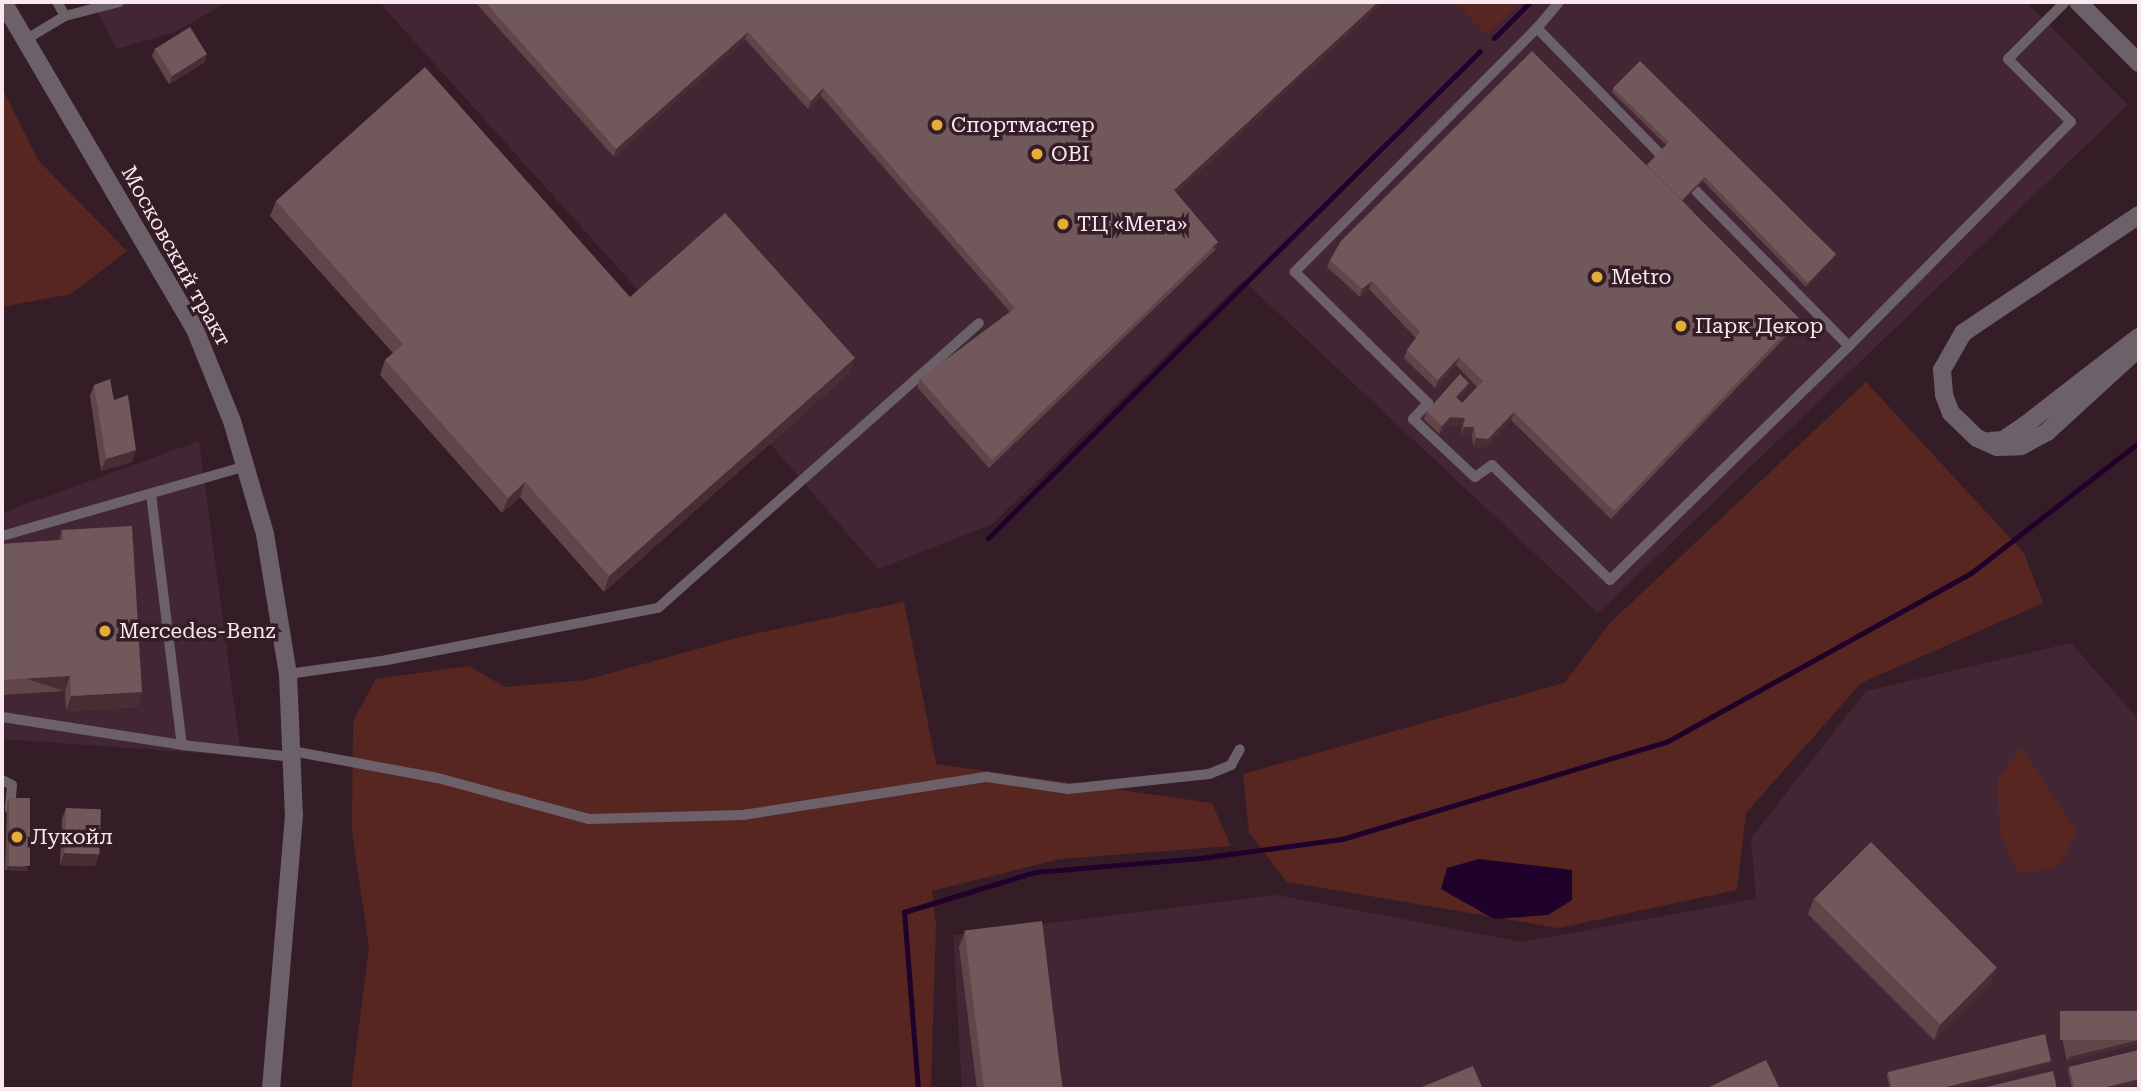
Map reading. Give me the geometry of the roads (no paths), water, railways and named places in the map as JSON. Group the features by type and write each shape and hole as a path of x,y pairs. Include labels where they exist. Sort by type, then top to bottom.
{"street":[{"name":"Московский тракт","path":"3,2 194,327 246,466 265,534 288,674 292,754 293,855 271,1089"},
{"path":"2078,2 2139,63"},
{"path":"2139,215 1958,339 1942,370 1944,395 1951,414 1977,438 1997,447 2030,443 2139,348"},
{"path":"1977,438 1994,442 2010,436 2139,337"}],"lane":[{"path":"57,2 65,16"},
{"path":"25,40 65,16 119,2"},
{"path":"1559,2 1537,28 1294,272 1428,403 1413,419 1475,477 1492,465 1610,580 2071,122 2008,59 2065,2"},
{"path":"1537,28 1660,154"},
{"path":"1695,190 1849,345"},
{"path":"288,674 387,660 658,608 979,323"},
{"path":"2,536 246,466"},
{"path":"151,494 182,746"},
{"path":"2,717 182,746 292,754 438,778 589,819 743,815 987,777 1081,788 1209,774 1231,765 1240,749"},
{"path":"2,779 12,785 9,824"}],"waterway":[{"path":"1494,38 1530,2"},
{"path":"988,538 1480,51"},
{"path":"918,1089 904,912 1035,872 1200,858 1342,839 1668,741 1971,573 2139,442"}],"place":[{"name":"Спортмастер","path":"937,125"},
{"name":"OBI","path":"1037,154"},
{"name":"ТЦ «Мега»","path":"1063,224"},
{"name":"Metro","path":"1597,277"},
{"name":"Парк Декор","path":"1681,326"},
{"name":"Mercedes-Benz","path":"105,631"},
{"name":"Лукойл","path":"17,837"}]}
